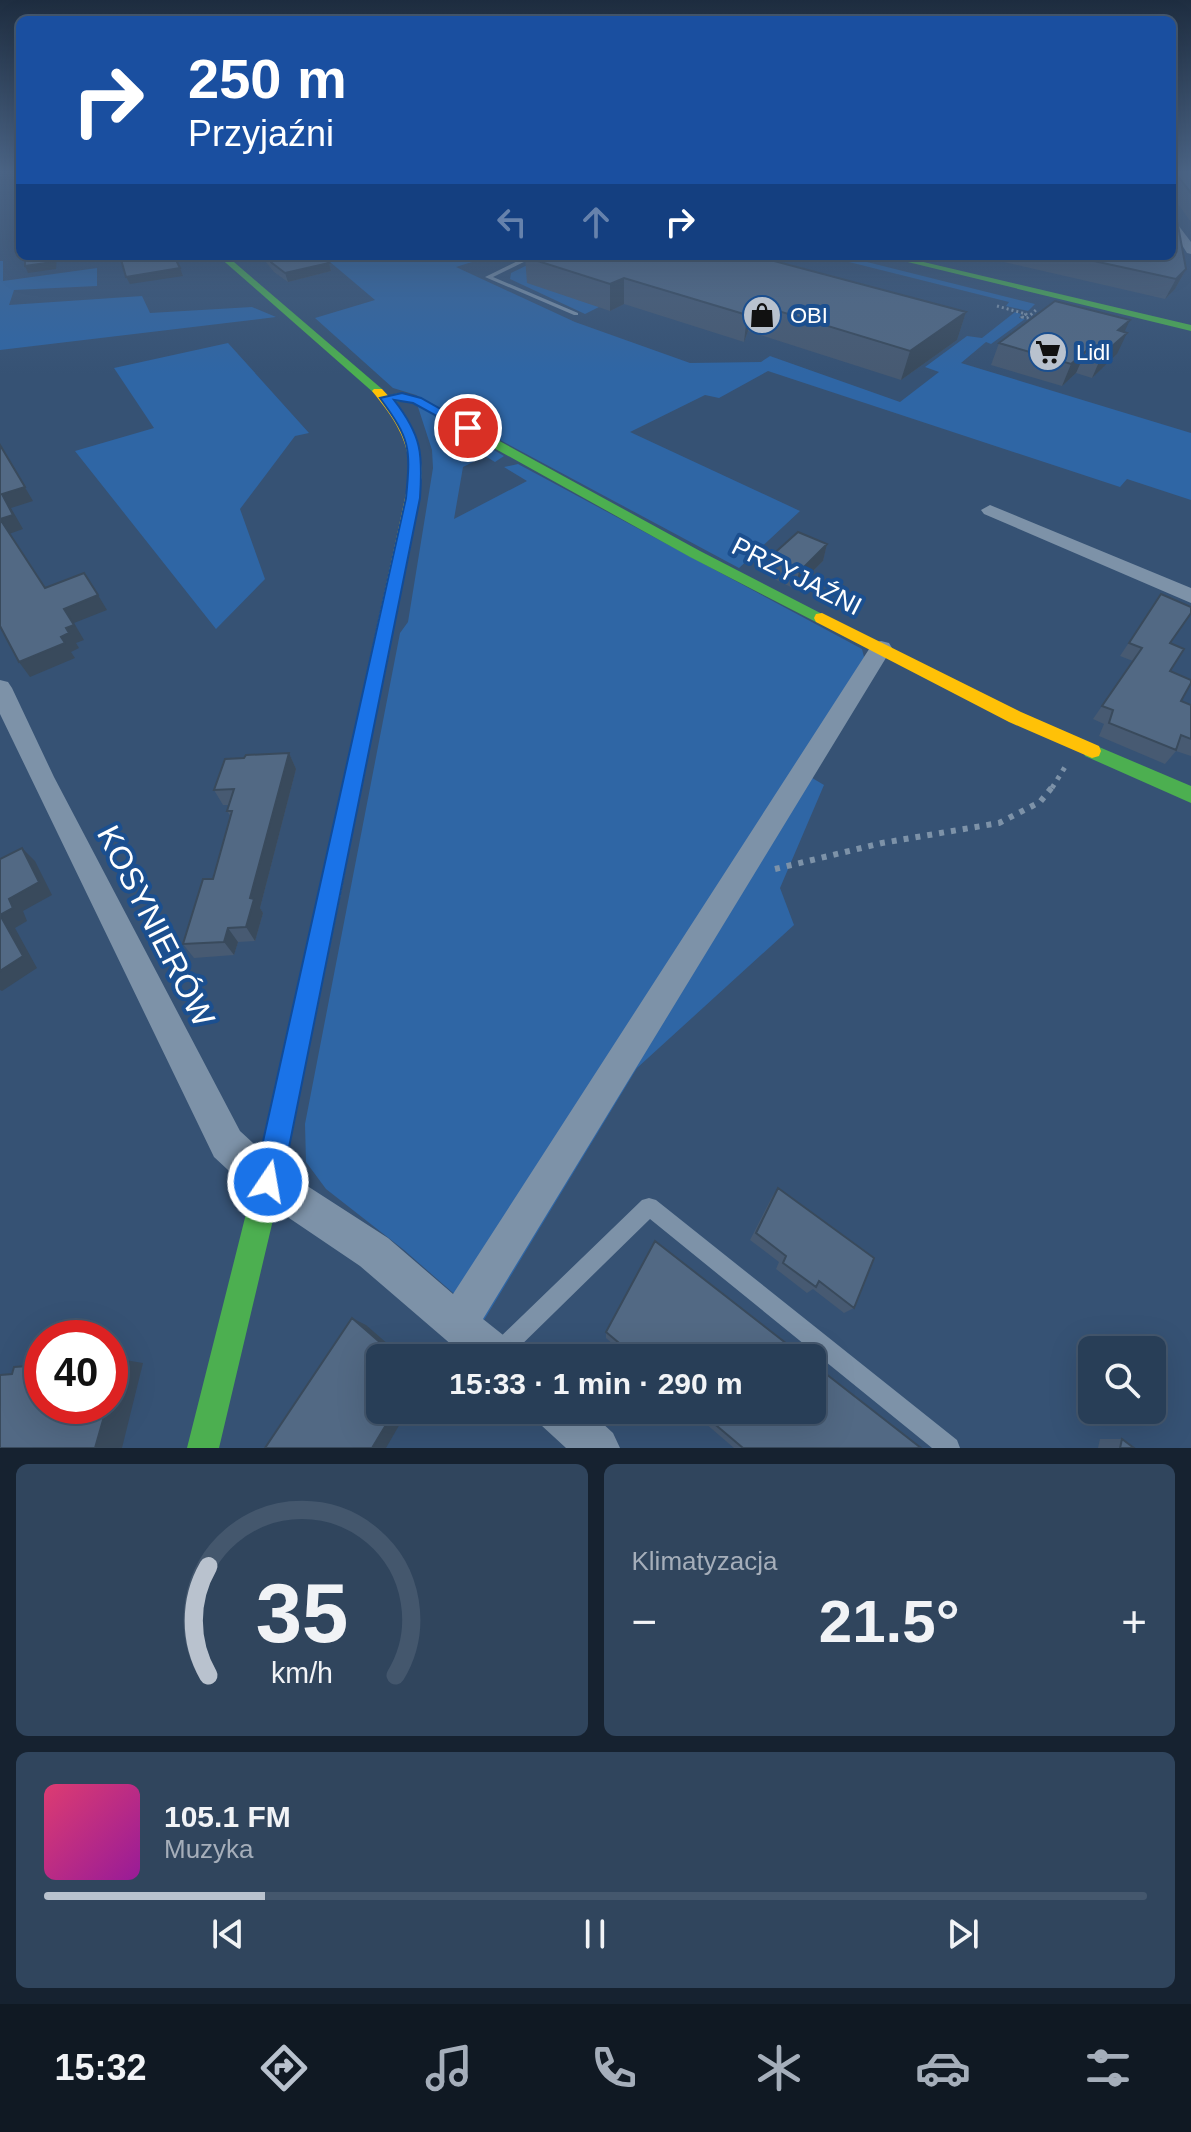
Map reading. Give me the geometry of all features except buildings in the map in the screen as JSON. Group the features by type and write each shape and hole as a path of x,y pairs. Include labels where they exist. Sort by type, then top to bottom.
{"street":[{"path":"203,1448 268,1182 413,498 416,462 406,423 385,398 227,260"},
{"path":"903,260 1093,308 1191,328"},
{"name":"PRZYJAŹNI","path":"385,398 402,396 417,400 695,554 1076,745 1191,795"},
{"path":"990,510 1191,596"},
{"path":"458,1323 881,648"},
{"name":"KOSYNIERÓW","path":"0,688 69,833 227,1144 268,1182 374,1252 481,1344"},
{"path":"571,1424 598,1448"}],"lane":[{"path":"524,260 488,277 576,314"},
{"path":"509,1344 649,1207 819,1344"},
{"path":"826,1350 947,1447"}],"path":[{"path":"997,306 1026,314 1022,317 1029,316"},
{"path":"738,879 882,843 999,823 1024,813 1040,802 1056,783 1076,745"}],"shaded area":[{"path":"328,260 478,260 456,267 575,322 690,363 761,362 770,356 900,402 939,372 925,367 967,336 982,338 1015,312 1021,314 1019,318 1025,319 991,344 986,342 961,363 1191,433 1191,500 1127,479 1120,487 768,371 719,398 705,395 630,432 800,511 739,568 416,395 393,388 315,318 375,300"},
{"path":"538,260 550,260 599,307 585,314 510,279 511,273"},
{"path":"841,260 859,260 1035,304 1028,311 1006,306 1009,302"},
{"path":"0,261 3,261 3,281 97,268 97,286 14,290 9,305 142,296 150,313 252,307 276,317 0,350"},
{"path":"228,343 309,433 295,436 240,509 265,579 216,629 75,451 154,428 114,368"},
{"path":"417,404 504,456 495,462 485,456 463,467 454,519 527,481 504,467 518,464 862,649 865,661 797,769 824,785 780,888 794,925 637,1068 484,1320 404,1250 326,1189 306,1162 305,1124 400,633 408,622 433,468 432,450"}],"traffic: fast":[{"path":"227,260 378,391"},
{"path":"904,260 1191,328"},
{"path":"385,398 399,396 417,400 695,554 822,618"},
{"path":"1092,751 1191,795"},
{"path":"203,1448 268,1182 329,897"}],"traffic: slow":[{"path":"329,897 416,475 411,439 394,409 378,391"},
{"path":"822,618 1015,717 1092,751"}],"place":[{"name":"OBI","path":"762,315"},
{"name":"Lidl","path":"1048,352"}],"route":[{"path":"268,1182 413,498 416,452 406,423 385,398 402,396 417,400 468,428"}]}
